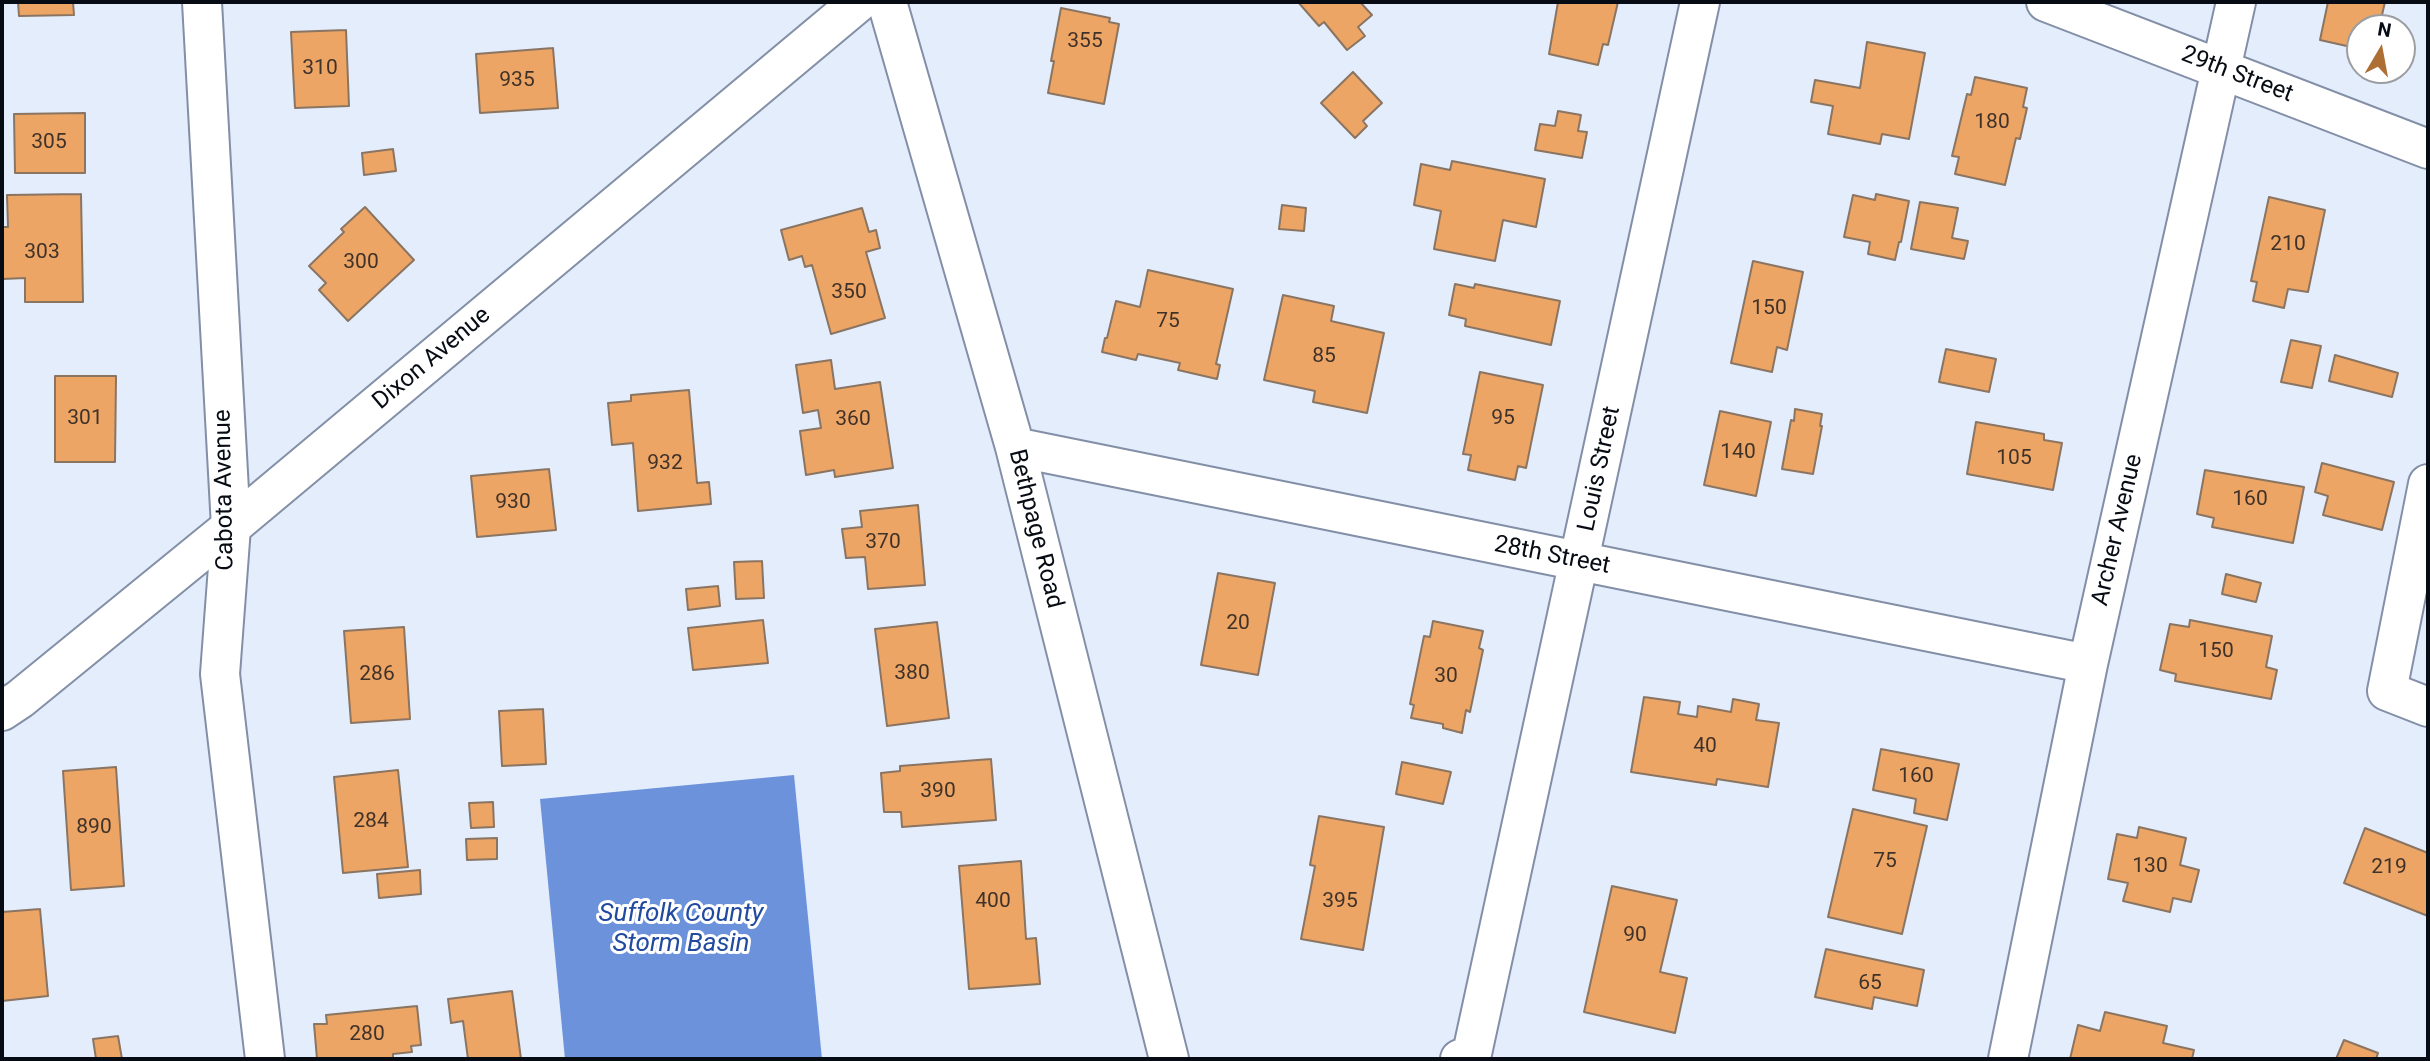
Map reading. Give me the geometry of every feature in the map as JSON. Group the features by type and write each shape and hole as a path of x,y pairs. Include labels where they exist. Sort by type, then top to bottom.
{"street":[{"name":"Cabota Avenue","path":"202,2 230,527 220,674 265,1059"},
{"name":"Dixon Avenue","path":"2,711 230,527 859,2"},
{"name":"Bethpage Road","path":"887,2 1015,447 1169,1059"},
{"name":"Louis Street","path":"1471,1058 1700,2"},
{"name":"29th Street","path":"2046,2 2428,149"},
{"name":"Archer Avenue","path":"2008,1059 2088,664 2236,2"},
{"name":"28th Street","path":"1015,447 2088,664"},
{"path":"2428,484 2387,691 2428,707"},
{"path":"1460,1059 1471,1058"}],"water":[{"name":"Suffolk County Storm Basin","path":"794,775 822,1059 565,1059 540,799"}],"building":[{"path":"18,2 73,2 74,15 19,16"},
{"path":"1298,2 1360,2 1372,15 1358,27 1365,36 1347,50 1324,22 1319,26"},
{"path":"1558,2 1618,2 1608,45 1603,44 1598,65 1549,54"},
{"path":"2328,2 2385,2 2382,14 2346,14 2346,46 2320,40"},
{"path":"1061,8 1110,18 1109,22 1119,24 1104,104 1048,93"},
{"path":"346,30 349,106 295,108 291,32"},
{"path":"1867,42 1925,53 1909,139 1882,134 1880,144 1828,134 1833,106 1811,102 1815,80 1860,88"},
{"path":"553,48 558,108 480,113 476,54"},
{"path":"1353,72 1382,103 1363,121 1367,126 1355,138 1321,103"},
{"path":"1975,77 2027,88 2023,107 2027,108 2020,139 2016,138 2005,185 1955,174 1959,157 1952,156 1967,94 1971,95"},
{"path":"1558,111 1581,115 1578,131 1587,132 1582,158 1535,150 1540,124 1555,126"},
{"path":"85,113 85,173 15,173 14,114"},
{"path":"393,149 396,171 364,175 362,153"},
{"path":"1452,161 1545,179 1536,227 1503,220 1495,261 1434,249 1441,211 1414,205 1421,164 1450,170"},
{"path":"81,194 83,302 25,302 25,278 3,279 2,227 8,227 7,195"},
{"path":"1876,194 1909,201 1895,260 1868,254 1870,242 1844,237 1853,195 1875,200"},
{"path":"2269,197 2325,210 2308,292 2288,289 2284,308 2253,301 2257,282 2251,281"},
{"path":"1920,202 1958,208 1952,238 1968,241 1964,259 1911,249"},
{"path":"1282,205 1306,208 1304,231 1279,229"},
{"path":"365,207 414,260 348,321 319,290 326,283 309,266 344,232 341,229"},
{"path":"862,208 869,232 876,230 880,248 866,252 885,318 831,334 812,265 805,267 802,256 789,260 781,230"},
{"path":"1753,261 1803,272 1787,350 1777,347 1772,372 1731,363"},
{"path":"1148,270 1233,289 1216,364 1220,365 1217,379 1178,370 1180,363 1138,354 1136,360 1102,352 1116,301 1140,307"},
{"path":"1455,284 1474,288 1475,284 1560,301 1551,345 1465,326 1466,319 1449,315"},
{"path":"1283,295 1334,306 1331,321 1384,333 1367,413 1313,402 1315,391 1264,380"},
{"path":"2291,340 2321,346 2312,388 2281,382"},
{"path":"1946,349 1996,359 1989,392 1939,382"},
{"path":"2335,355 2398,373 2392,397 2329,381"},
{"path":"831,360 835,389 880,382 893,468 835,477 834,470 806,475 800,431 821,428 818,410 803,413 796,365"},
{"path":"1480,372 1543,385 1526,468 1518,466 1515,480 1468,470 1471,455 1463,454"},
{"path":"55,376 116,376 115,462 55,462"},
{"path":"689,390 697,483 709,482 711,504 638,511 633,443 612,445 608,403 631,401 631,395"},
{"path":"1795,409 1822,414 1813,474 1782,469"},
{"path":"1720,411 1771,422 1756,496 1704,485"},
{"path":"1976,422 2044,434 2044,440 2062,443 2053,490 1967,474"},
{"path":"2322,463 2394,482 2382,530 2323,515 2328,496 2315,492"},
{"path":"549,469 556,530 477,537 471,476"},
{"path":"2205,470 2304,487 2293,543 2212,527 2214,518 2197,514"},
{"path":"918,505 925,585 868,589 865,557 846,558 842,529 862,527 860,511"},
{"path":"762,561 764,598 736,599 734,562"},
{"path":"1218,573 1275,583 1258,675 1201,665"},
{"path":"2226,574 2261,583 2256,602 2222,594"},
{"path":"718,586 720,606 688,610 686,589"},
{"path":"763,620 768,663 693,670 688,628"},
{"path":"2190,620 2272,636 2266,667 2277,670 2271,699 2175,681 2176,674 2160,670 2170,624 2189,627"},
{"path":"1433,621 1483,631 1479,648 1483,650 1470,712 1466,710 1462,733 1443,728 1443,724 1411,718 1414,705 1410,704 1424,636 1430,637"},
{"path":"937,622 949,718 887,726 875,629"},
{"path":"404,627 410,719 351,723 344,631"},
{"path":"1644,697 1680,702 1678,714 1697,717 1698,706 1731,712 1733,699 1759,704 1756,720 1779,723 1768,787 1717,779 1716,785 1631,772"},
{"path":"543,709 546,764 502,766 499,711"},
{"path":"1881,749 1959,764 1947,820 1914,813 1916,799 1873,790"},
{"path":"991,759 996,820 902,827 901,812 884,812 881,773 900,771 900,766"},
{"path":"1402,762 1451,772 1443,804 1396,794"},
{"path":"116,767 124,886 71,890 63,771"},
{"path":"398,770 408,867 343,873 334,777"},
{"path":"493,802 494,827 471,828 469,803"},
{"path":"1853,809 1927,826 1902,934 1828,917"},
{"path":"1319,816 1384,827 1363,950 1301,939 1315,866 1310,865"},
{"path":"2139,827 2186,838 2180,865 2199,870 2191,902 2173,898 2170,912 2123,901 2128,883 2108,879 2117,834 2137,838"},
{"path":"2365,828 2428,853 2428,916 2344,883"},
{"path":"497,838 497,859 467,860 466,839"},
{"path":"1021,861 1026,939 1036,938 1040,984 969,989 959,866"},
{"path":"420,870 421,894 379,898 377,874"},
{"path":"1612,886 1677,900 1660,972 1687,978 1675,1033 1584,1012"},
{"path":"40,909 48,996 2,1001 2,912"},
{"path":"1826,949 1924,970 1917,1006 1874,997 1872,1009 1815,997"},
{"path":"512,991 521,1059 468,1059 463,1021 451,1023 448,999"},
{"path":"417,1006 421,1045 411,1046 412,1052 393,1054 393,1059 317,1059 314,1024 327,1024 326,1015"},
{"path":"2105,1012 2167,1026 2163,1043 2194,1050 2192,1059 2070,1059 2078,1025 2100,1031"},
{"path":"118,1036 122,1059 96,1059 93,1039"},
{"path":"2344,1040 2378,1053 2376,1059 2336,1059"}]}
